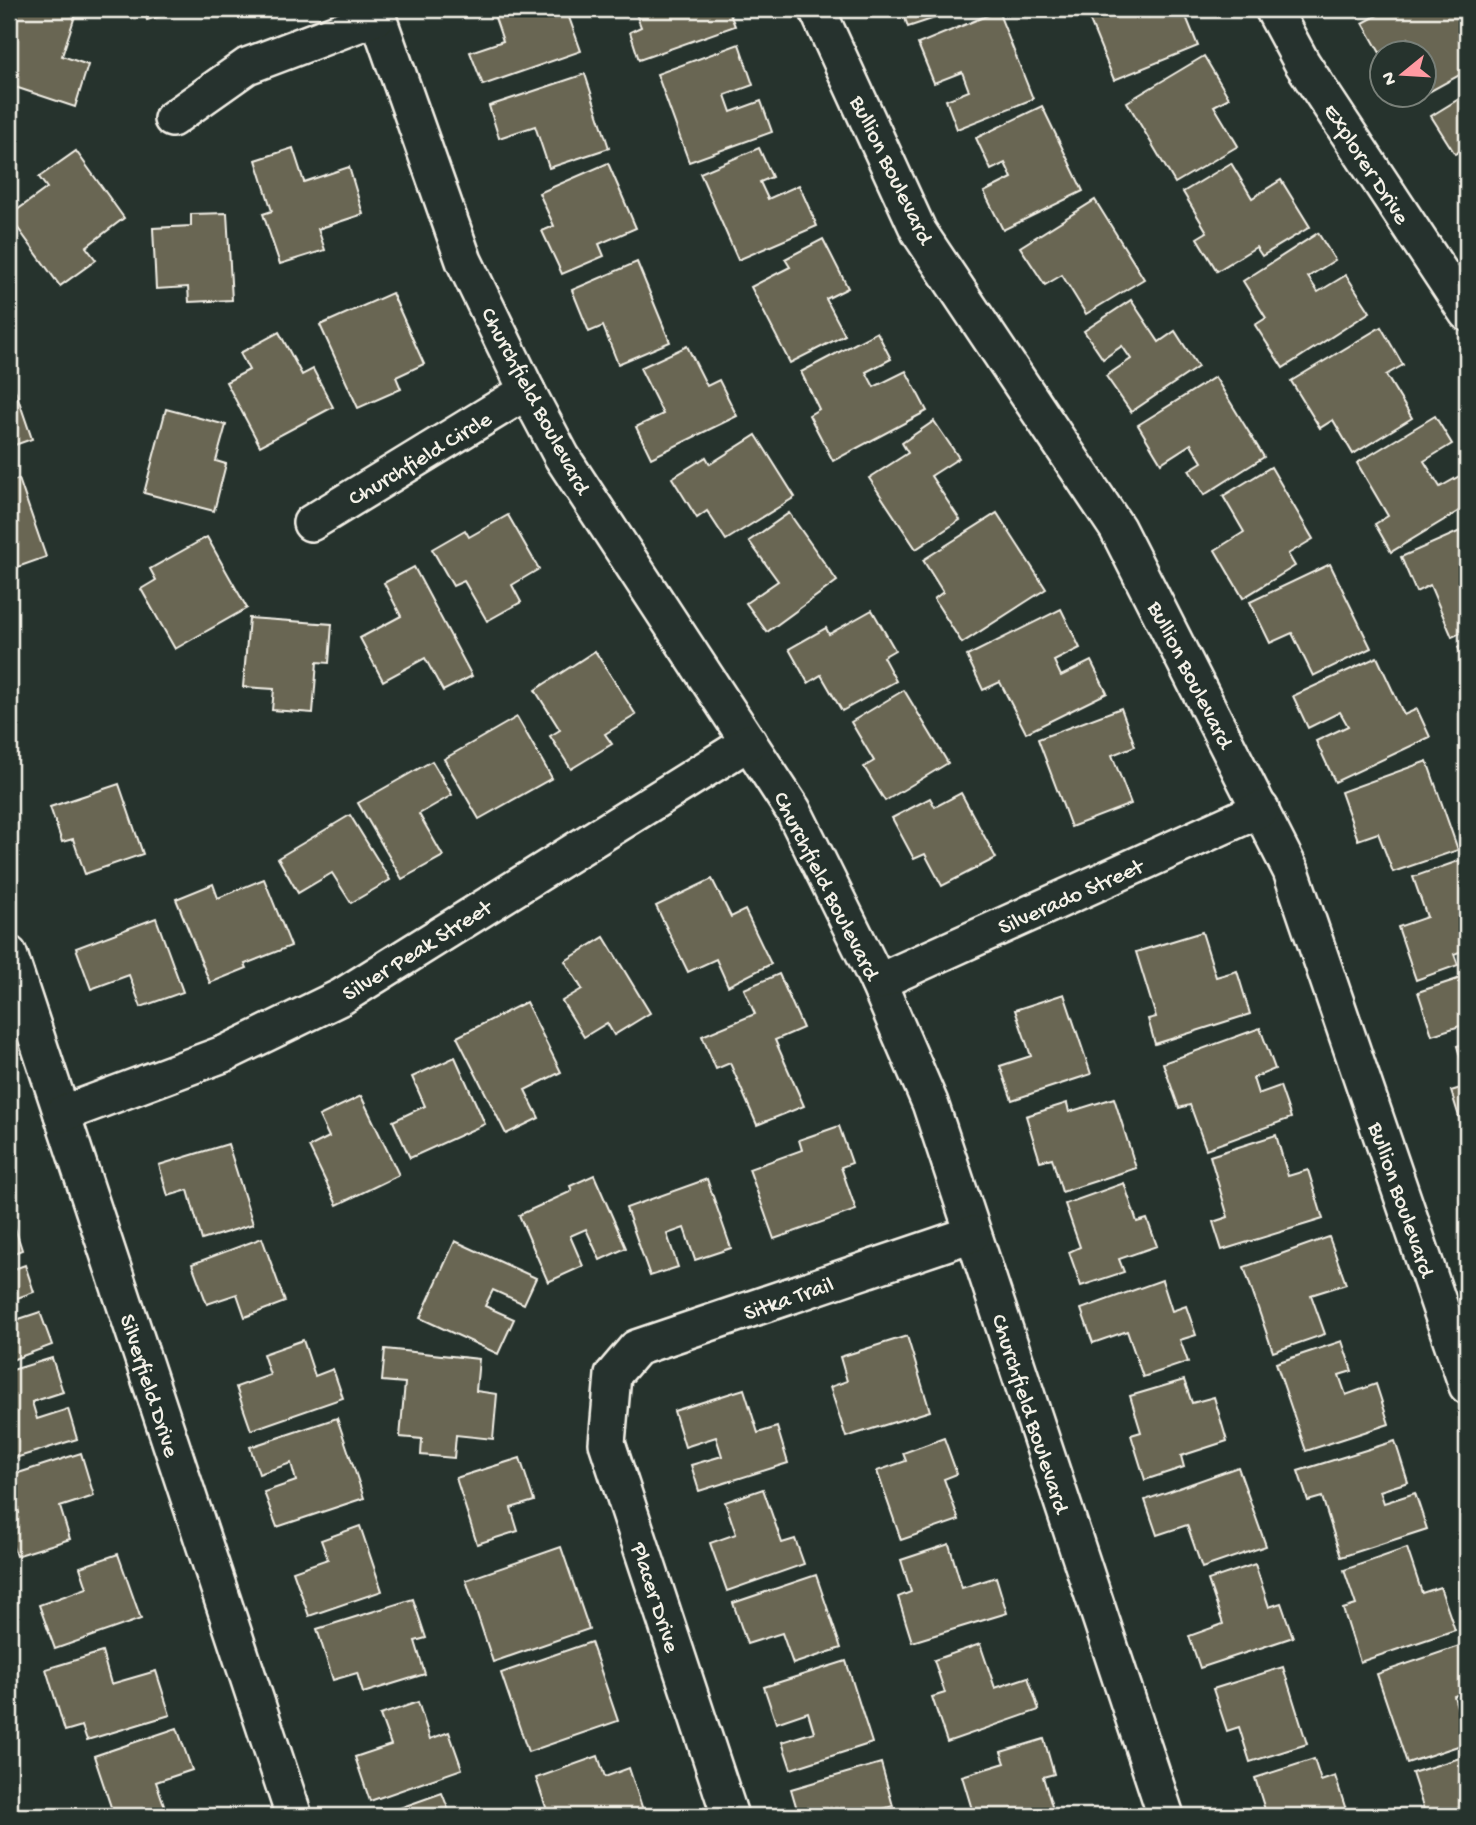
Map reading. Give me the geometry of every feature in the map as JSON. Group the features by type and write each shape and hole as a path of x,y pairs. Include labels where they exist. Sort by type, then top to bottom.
{"street":[{"name":"Bullion Boulevard","path":"817,9 919,232 1118,528 1291,871 1464,1365"},
{"name":"Explorer Drive","path":"1273,9 1302,63 1467,313"},
{"path":"172,119 247,66 376,13"},
{"name":"Churchfield Boulevard","path":"376,13 464,261 527,391 562,457 793,810 878,982 930,1104 1166,1816"},
{"name":"Churchfield Circle","path":"311,523 527,391"},
{"name":"Silver Peak Street","path":"62,1114 226,1053 341,997 749,741"},
{"name":"Silverado Street","path":"878,982 1261,809"},
{"name":"Silverfield Drive","path":"9,954 294,1816"},
{"name":"Sitka Trail","path":"613,1375 636,1348 972,1234"},
{"name":"Placer Drive","path":"613,1375 607,1443 730,1816"}],"building":[{"path":"9,9 54,9 75,16 62,56 88,65 75,107 9,85"},
{"path":"143,9 185,9 147,20"},
{"path":"492,9 566,9 581,51 483,85 470,52 503,41"},
{"path":"634,9 728,9 735,26 639,60 630,32 641,27"},
{"path":"902,9 962,9 908,27"},
{"path":"1085,9 1146,9 1149,17 1169,9 1183,9 1198,46 1114,80"},
{"path":"1389,9 1457,9 1467,28 1467,71 1438,87 1438,38 1372,38 1363,23"},
{"path":"998,11 1033,99 957,129 946,100 969,91 962,72 934,83 918,44"},
{"path":"739,44 753,85 725,95 731,112 761,101 772,132 689,162 657,74"},
{"path":"1204,56 1229,98 1214,106 1238,146 1175,183 1127,102"},
{"path":"585,74 609,148 549,168 535,126 499,138 489,106"},
{"path":"1467,94 1467,147 1455,154 1431,116"},
{"path":"1042,106 1083,191 1003,230 984,192 1012,178 1005,163 991,170 976,138"},
{"path":"293,148 304,182 349,167 363,214 318,229 325,250 280,264 263,214 272,211 256,160"},
{"path":"759,148 772,177 760,182 768,199 799,185 817,226 738,260 700,173"},
{"path":"76,151 124,218 86,247 96,260 60,286 9,216 47,188 39,177"},
{"path":"608,163 636,228 599,244 604,256 562,274 542,231 554,226 539,193"},
{"path":"1231,163 1252,198 1281,180 1310,227 1262,256 1256,247 1217,271 1197,238 1207,232 1183,192"},
{"path":"1095,200 1144,279 1086,314 1062,275 1045,285 1020,247"},
{"path":"227,213 232,300 189,302 188,287 156,289 153,228 191,226 191,214"},
{"path":"1318,233 1335,260 1308,277 1318,292 1346,275 1370,312 1283,368 1255,325 1266,318 1243,281"},
{"path":"823,239 848,288 826,299 845,335 790,363 751,287 790,267 785,259"},
{"path":"637,262 670,342 618,364 603,326 589,332 572,290"},
{"path":"392,293 424,364 396,377 401,389 358,408 320,325"},
{"path":"1131,300 1159,342 1175,331 1198,367 1131,412 1106,376 1131,359 1122,346 1103,359 1084,331"},
{"path":"1381,327 1403,365 1386,375 1412,418 1353,454 1333,420 1320,428 1291,381"},
{"path":"279,332 302,375 313,369 333,407 260,446 226,382 249,370 240,353"},
{"path":"877,332 891,359 866,372 874,387 906,371 927,411 833,461 809,415 819,409 801,372"},
{"path":"687,346 707,386 719,380 737,416 651,458 636,427 663,414 640,368"},
{"path":"9,372 32,439 9,447"},
{"path":"1215,377 1264,457 1204,495 1189,470 1202,462 1191,444 1161,463 1138,425"},
{"path":"166,409 226,425 216,461 226,464 214,511 144,493"},
{"path":"1435,416 1452,444 1424,461 1440,487 1465,473 1467,506 1391,552 1375,524 1388,516 1357,463"},
{"path":"934,421 959,458 931,476 960,520 916,549 869,478 908,453 902,443"},
{"path":"756,435 795,497 726,540 707,511 697,518 672,478 706,457 710,464"},
{"path":"1271,467 1313,539 1288,554 1295,566 1243,598 1215,550 1244,532 1223,496"},
{"path":"19,479 46,557 9,570 9,482"},
{"path":"789,513 837,581 767,632 746,603 778,581 749,541"},
{"path":"997,513 1046,589 962,643 934,599 943,592 923,560"},
{"path":"508,515 539,569 512,585 521,602 487,621 464,581 453,586 432,549 465,530 469,537"},
{"path":"1467,528 1467,630 1452,637 1430,585 1416,592 1401,557"},
{"path":"207,537 247,608 175,649 141,589 156,580 150,569"},
{"path":"1330,564 1371,648 1313,676 1292,633 1270,643 1250,602"},
{"path":"414,567 472,676 443,691 425,658 383,681 360,638 401,616 384,583"},
{"path":"1061,609 1080,648 1054,661 1061,676 1091,661 1107,693 1026,733 1000,682 983,690 967,656"},
{"path":"872,610 895,650 883,657 896,681 842,711 821,675 808,683 789,649 826,628 829,634"},
{"path":"249,618 332,624 329,663 317,662 313,713 272,710 274,689 243,687"},
{"path":"1467,643 1467,666 1458,647"},
{"path":"595,651 636,715 605,734 612,744 571,769 550,736 560,730 535,690"},
{"path":"1377,657 1404,715 1417,709 1430,737 1335,782 1316,741 1348,726 1340,712 1308,728 1293,696"},
{"path":"904,690 948,763 885,801 864,767 874,761 851,722"},
{"path":"1121,708 1135,746 1112,755 1131,804 1071,827 1038,739"},
{"path":"517,717 552,778 479,819 444,759"},
{"path":"432,761 452,795 419,814 443,856 402,879 358,803"},
{"path":"1427,761 1458,850 1393,872 1378,833 1358,840 1341,792"},
{"path":"119,784 143,854 85,874 73,839 62,842 50,807"},
{"path":"961,793 996,858 942,886 925,854 914,859 892,818 930,798 935,807"},
{"path":"350,815 390,880 351,903 332,873 298,893 278,858"},
{"path":"1467,858 1467,949 1454,954 1458,965 1416,980 1398,927 1427,917 1413,877"},
{"path":"264,879 291,946 245,964 247,968 210,983 176,899 213,884 218,898"},
{"path":"712,879 731,917 745,910 771,964 728,986 716,959 688,972 656,906"},
{"path":"156,918 183,992 141,1007 129,975 91,989 76,948"},
{"path":"1202,932 1216,977 1237,971 1250,1014 1155,1044 1148,1019 1156,1017 1136,952"},
{"path":"604,937 650,1013 614,1035 607,1023 584,1037 562,1001 582,989 565,961"},
{"path":"779,974 803,1028 775,1040 804,1106 757,1125 730,1063 716,1069 702,1036 755,1014 744,989"},
{"path":"1467,976 1467,1028 1466,1024 1432,1035 1418,992"},
{"path":"1064,994 1091,1074 1012,1100 1000,1066 1031,1056 1015,1010"},
{"path":"526,1002 561,1072 525,1090 539,1118 506,1134 457,1037"},
{"path":"1260,1028 1275,1069 1253,1078 1258,1094 1280,1086 1291,1118 1206,1149 1190,1105 1179,1108 1163,1063"},
{"path":"1467,1043 1467,1075 1466,1076 1457,1046"},
{"path":"455,1057 485,1124 410,1158 393,1121 425,1106 412,1077"},
{"path":"1467,1086 1467,1121 1461,1123 1451,1091"},
{"path":"361,1096 399,1175 337,1205 309,1147 329,1137 319,1116"},
{"path":"1114,1098 1136,1168 1062,1192 1052,1158 1040,1161 1026,1116 1067,1103 1069,1112"},
{"path":"839,1126 852,1163 841,1167 856,1210 774,1239 749,1169 802,1150 799,1140"},
{"path":"1276,1135 1288,1176 1308,1170 1323,1219 1222,1250 1213,1222 1228,1217 1210,1156"},
{"path":"228,1144 253,1224 202,1240 188,1190 168,1196 159,1165"},
{"path":"594,1175 626,1248 600,1260 586,1229 570,1236 583,1266 548,1282 519,1215 572,1191 570,1186"},
{"path":"707,1179 731,1248 695,1260 684,1228 667,1234 678,1267 650,1276 626,1208"},
{"path":"1124,1183 1137,1222 1147,1219 1157,1246 1119,1259 1124,1272 1081,1286 1069,1252 1080,1247 1065,1204"},
{"path":"9,1209 22,1250 9,1255"},
{"path":"1329,1237 1346,1284 1311,1295 1325,1334 1273,1352 1244,1267"},
{"path":"262,1238 285,1302 245,1317 237,1294 207,1304 192,1264"},
{"path":"455,1241 536,1278 524,1304 493,1290 485,1306 514,1319 498,1354 420,1318"},
{"path":"25,1265 34,1292 9,1301 9,1271"},
{"path":"1162,1280 1172,1311 1186,1306 1196,1335 1180,1340 1188,1362 1143,1377 1127,1331 1093,1343 1081,1309"},
{"path":"40,1312 52,1345 9,1361 9,1320 10,1322"},
{"path":"907,1336 930,1411 846,1437 830,1387 847,1381 840,1357"},
{"path":"303,1340 315,1376 333,1369 343,1398 251,1430 236,1387 270,1375 263,1354"},
{"path":"1342,1341 1352,1371 1339,1375 1346,1395 1376,1384 1389,1424 1306,1451 1276,1363"},
{"path":"385,1349 479,1359 476,1391 497,1394 493,1439 456,1435 454,1458 421,1455 422,1439 400,1437 405,1383 382,1381"},
{"path":"52,1358 63,1392 32,1402 37,1419 68,1409 77,1439 9,1460 9,1371"},
{"path":"1184,1380 1192,1403 1214,1397 1227,1441 1181,1456 1184,1467 1145,1480 1131,1435 1141,1432 1130,1396"},
{"path":"744,1389 758,1433 777,1427 788,1463 699,1491 691,1465 722,1456 716,1437 685,1447 674,1411"},
{"path":"337,1418 364,1498 277,1527 264,1492 296,1481 291,1463 259,1474 250,1447"},
{"path":"944,1438 957,1474 944,1479 959,1520 901,1540 877,1471 906,1461 903,1453"},
{"path":"1395,1441 1408,1482 1380,1491 1384,1503 1415,1493 1427,1529 1341,1557 1322,1497 1308,1501 1298,1471"},
{"path":"81,1453 94,1496 60,1507 70,1539 16,1556 9,1534 9,1516 19,1513 9,1476"},
{"path":"520,1458 534,1501 511,1508 518,1531 477,1544 456,1478"},
{"path":"1238,1467 1266,1546 1202,1568 1187,1525 1157,1535 1145,1500"},
{"path":"763,1489 782,1543 795,1539 804,1564 727,1591 710,1543 736,1534 725,1502"},
{"path":"360,1526 382,1591 309,1616 293,1571 328,1559 321,1540"},
{"path":"949,1544 962,1588 996,1577 1007,1613 912,1642 898,1597 911,1592 901,1560"},
{"path":"561,1547 589,1629 493,1662 466,1580"},
{"path":"1407,1548 1422,1593 1440,1587 1455,1630 1360,1662 1343,1609 1356,1605 1344,1570"},
{"path":"118,1554 141,1619 55,1649 39,1605 87,1588 80,1567"},
{"path":"1255,1564 1269,1607 1281,1603 1293,1637 1200,1668 1189,1636 1223,1624 1208,1580"},
{"path":"816,1575 841,1648 793,1664 782,1633 747,1644 733,1603"},
{"path":"413,1599 426,1638 415,1641 425,1674 363,1693 357,1673 333,1680 317,1629"},
{"path":"591,1642 618,1721 528,1752 501,1673"},
{"path":"980,1644 995,1688 1028,1677 1039,1710 947,1742 932,1697 945,1693 934,1660"},
{"path":"1462,1645 1467,1659 1467,1691 1454,1696 1467,1743 1407,1763 1377,1674"},
{"path":"102,1652 111,1684 156,1671 170,1715 87,1740 82,1726 65,1731 46,1669"},
{"path":"846,1661 872,1743 791,1769 782,1742 814,1732 808,1712 776,1723 764,1687"},
{"path":"1283,1667 1307,1744 1250,1762 1239,1727 1227,1731 1213,1689"},
{"path":"418,1702 430,1739 449,1732 462,1769 370,1801 355,1757 391,1745 380,1715"},
{"path":"177,1728 192,1770 156,1782 168,1816 124,1816 123,1812 114,1816 94,1756"},
{"path":"1044,1739 1054,1774 1043,1777 1055,1816 991,1816 989,1811 974,1816 962,1776 1005,1763 1001,1752"},
{"path":"598,1756 605,1777 629,1768 645,1816 549,1816 536,1778"},
{"path":"1463,1757 1467,1770 1467,1816 1426,1816 1412,1773"},
{"path":"1314,1759 1321,1781 1335,1776 1348,1816 1267,1816 1255,1778"},
{"path":"881,1763 893,1806 880,1810 882,1816 799,1816 791,1789"},
{"path":"442,1793 451,1816 377,1816"}]}
